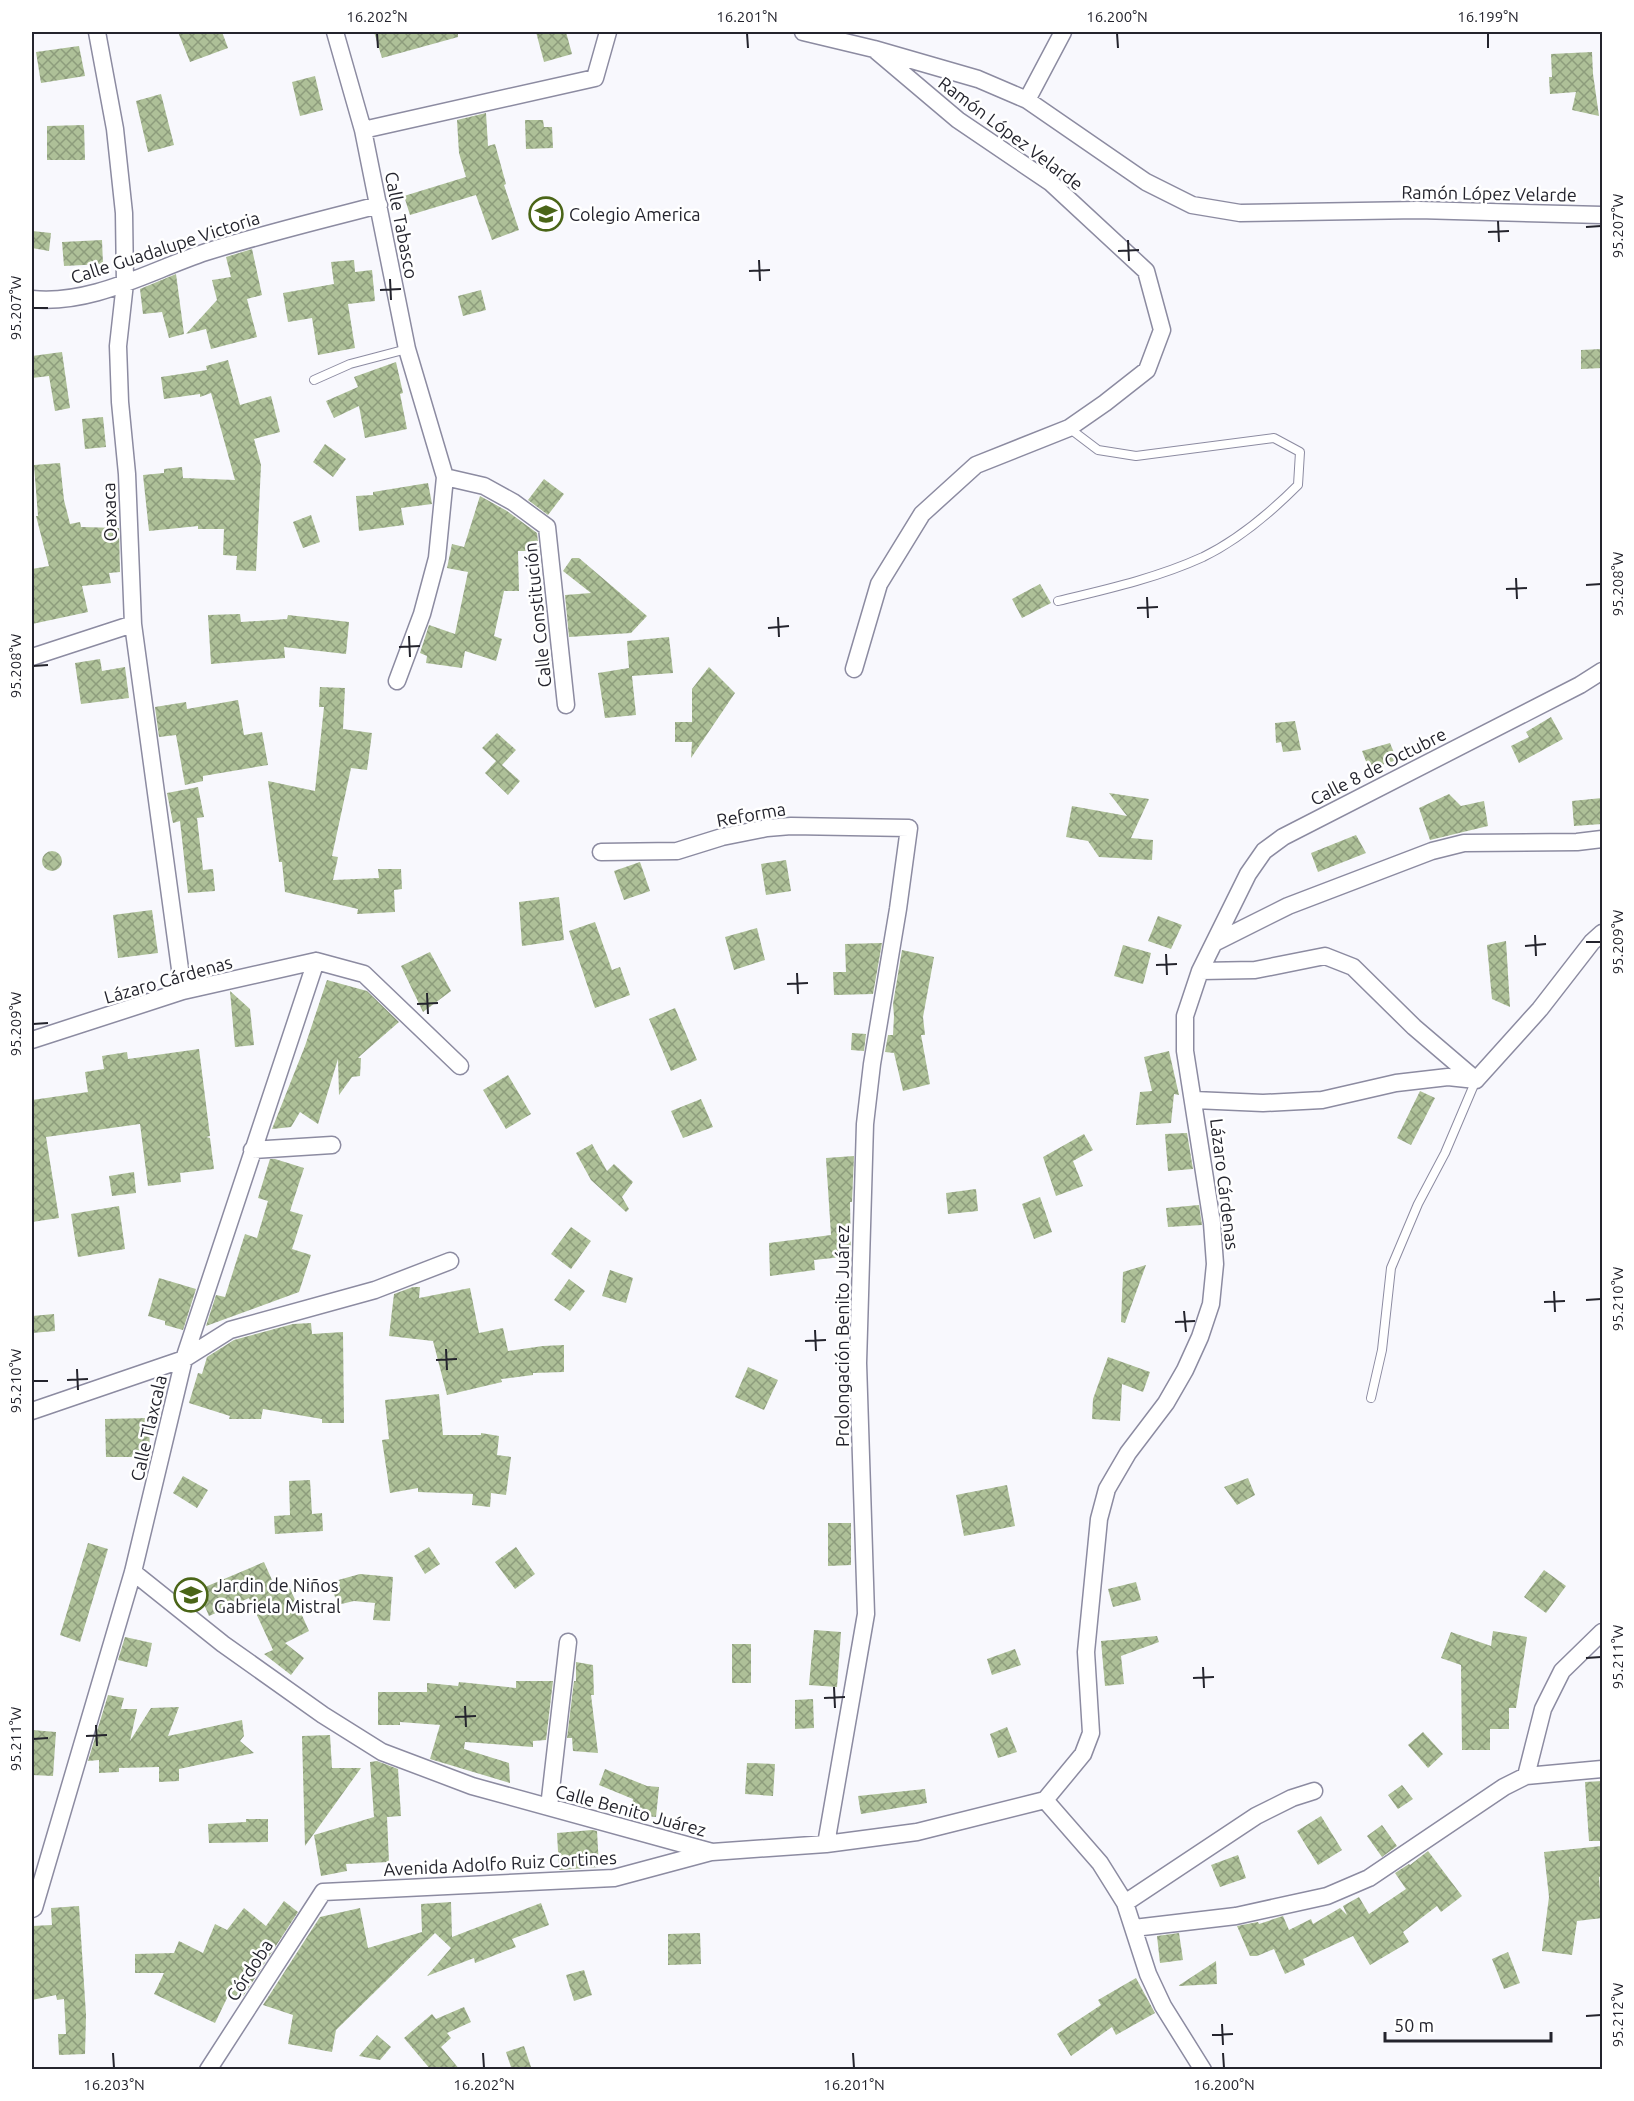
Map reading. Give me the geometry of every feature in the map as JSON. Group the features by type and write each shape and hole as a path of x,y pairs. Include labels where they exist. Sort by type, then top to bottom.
{"street":[{"name":"Oaxaca","path":"97,32 115,129 124,213 125,283 118,346 120,402 127,474 133,624 183,991"},
{"name":"Calle Tabasco","path":"335,32 363,130 407,349 445,477"},
{"path":"363,130 595,78 608,32"},
{"name":"Ramón López Velarde","path":"803,32 874,49 978,79 1027,100 1146,182 1192,205 1240,213 1418,210 1602,215"},
{"path":"1027,100 1063,32"},
{"name":"Ramón López Velarde","path":"854,669 879,584 922,514 976,465 1069,428 1105,403 1147,370 1162,330 1146,271 1051,183 958,120 874,49"},
{"name":"Calle Guadalupe Victoria","path":"32,299 50,301 84,296 206,252 379,205"},
{"path":"397,681 422,614 437,558 445,477"},
{"name":"Calle Constitución","path":"445,477 484,486 513,502 547,527 566,705"},
{"path":"32,657 133,624"},
{"name":"Calle 8 de Octubre","path":"1216,942 1248,873 1264,851 1283,837 1580,685 1602,671"},
{"name":"Reforma","path":"601,852 677,850 722,837 767,828 791,826 909,828"},
{"name":"Prolongación Benito Juárez","path":"826,1844 866,1614 858,1363 865,1124 872,1064 909,828"},
{"path":"1216,942 1288,906 1432,851 1464,843 1577,842 1602,839"},
{"path":"1476,1080 1540,1009 1592,942 1602,933"},
{"name":"Lázaro Cárdenas","path":"1045,1800 1083,1754 1091,1733 1086,1652 1099,1519 1107,1489 1128,1452 1166,1403 1185,1370 1200,1337 1211,1304 1215,1264 1212,1223 1185,1051 1185,1016 1200,971 1216,942"},
{"path":"1200,971 1255,970 1325,956 1353,968 1414,1027 1476,1080"},
{"path":"316,961 364,974 460,1066"},
{"name":"Lázaro Cárdenas","path":"32,1040 183,991 316,961"},
{"name":"Calle Tlaxcala","path":"33,1908 133,1572 184,1359 316,961"},
{"path":"1194,1100 1263,1103 1322,1100 1396,1083 1448,1077 1476,1080"},
{"path":"252,1150 332,1145"},
{"path":"32,1411 184,1359 230,1330 375,1290 450,1261"},
{"name":"Calle Benito Juárez","path":"133,1572 232,1650 323,1715 382,1752 472,1786 712,1852 826,1844 917,1832 1045,1800"},
{"path":"1526,1776 1543,1709 1562,1671 1602,1632"},
{"path":"549,1807 568,1642"},
{"path":"1134,1928 1236,1916 1327,1896 1369,1878 1504,1787 1526,1776 1602,1769"},
{"path":"1125,1903 1256,1816 1292,1798 1314,1791"},
{"path":"1045,1800 1100,1863 1125,1903 1148,1974 1163,2006 1203,2070"},
{"name":"Avenida Adolfo Ruiz Cortines","path":"323,1892 614,1878 712,1852"},
{"name":"Córdoba","path":"208,2070 323,1892"}],"lane":[{"path":"314,380 350,364 407,349"},
{"path":"1058,601 1149,578 1205,556 1277,506 1298,485 1300,452 1274,438 1136,456 1098,450 1069,428"},
{"path":"1371,1398 1382,1350 1391,1268 1418,1204 1445,1153 1476,1080"}],"building":[{"path":"178,32 222,32 228,48 190,62"},
{"path":"374,32 458,32 458,37 382,58"},
{"path":"536,32 566,32 572,54 544,62"},
{"path":"79,46 85,76 41,83 36,52"},
{"path":"1592,52 1599,116 1572,110 1576,92 1550,94 1551,54"},
{"path":"315,76 323,110 300,116 292,82"},
{"path":"161,94 174,145 148,152 136,101"},
{"path":"486,113 488,146 495,144 506,184 504,185 519,230 492,240 476,195 410,215 404,196 466,177 459,153 457,120"},
{"path":"525,120 543,120 544,127 552,127 553,148 526,149"},
{"path":"84,125 85,160 47,160 47,126"},
{"path":"32,231 51,233 49,251 32,248"},
{"path":"102,240 103,264 64,266 62,242"},
{"path":"252,249 262,295 247,299 257,337 211,349 206,329 186,334 217,300 212,280 231,277 226,257"},
{"path":"354,260 355,272 372,270 375,301 348,304 355,348 318,355 312,318 288,322 283,293 334,284 331,262"},
{"path":"176,274 184,334 169,338 162,312 143,314 140,289"},
{"path":"481,290 486,310 463,316 458,296"},
{"path":"1602,349 1602,368 1581,369 1581,350"},
{"path":"62,352 70,408 55,411 49,376 32,378 32,356"},
{"path":"228,360 240,405 271,396 280,432 254,439 261,465 256,571 236,570 237,556 223,555 224,529 198,529 198,526 149,531 143,475 164,473 164,469 182,467 183,478 235,480 211,393 200,397 200,394 164,399 161,377 207,370 206,366"},
{"path":"396,362 403,393 400,394 407,429 365,438 359,406 334,418 326,401 358,387 354,377"},
{"path":"103,417 106,447 85,449 82,419"},
{"path":"325,444 346,459 333,477 313,462"},
{"path":"60,463 64,500 70,524 80,522 81,527 119,528 120,572 109,573 111,583 82,586 88,612 32,624 32,569 49,566 36,516 38,516 34,465"},
{"path":"544,479 564,494 548,515 528,500"},
{"path":"428,483 432,504 401,508 404,525 359,531 356,496 373,495 373,492"},
{"path":"480,496 507,511 537,533 539,551 518,551 519,591 504,591 494,636 502,639 496,661 465,651 462,668 426,663 427,656 420,653 429,625 455,634 468,572 447,568 452,544 464,547"},
{"path":"311,515 320,542 303,548 293,522"},
{"path":"572,558 579,558 647,616 631,633 569,637 565,595 591,593 563,571"},
{"path":"1040,584 1051,603 1022,618 1012,599"},
{"path":"240,614 241,622 287,619 288,615 349,622 346,654 284,647 285,658 211,664 208,615"},
{"path":"669,637 673,673 632,676 636,715 605,718 598,673 629,668 627,641"},
{"path":"100,659 102,671 125,667 129,698 81,704 75,663"},
{"path":"709,667 735,693 691,758 692,742 675,742 675,722 692,722 692,689"},
{"path":"320,687 345,688 343,729 372,733 367,770 351,768 332,856 338,857 333,880 379,878 378,869 401,869 402,889 394,890 395,912 357,914 358,909 285,892 268,781 315,791 324,707 319,707"},
{"path":"238,700 244,735 262,732 268,765 203,776 203,781 185,785 176,735 159,737 155,707 186,702 187,709"},
{"path":"1551,717 1563,739 1519,763 1511,746 1529,737 1526,732"},
{"path":"1295,721 1301,750 1283,752 1281,742 1276,743 1275,723"},
{"path":"497,733 516,750 502,765 520,781 508,795 485,773 496,761 482,748"},
{"path":"1390,743 1397,760 1369,769 1362,751"},
{"path":"198,787 204,817 197,818 203,870 213,869 215,891 188,893 180,821 173,823 167,793"},
{"path":"1109,793 1149,799 1131,838 1153,840 1152,860 1099,857 1088,841 1066,837 1072,806 1127,816"},
{"path":"1449,794 1461,806 1484,801 1488,826 1430,840 1419,808"},
{"path":"1602,798 1602,824 1574,826 1572,801"},
{"path":"1356,835 1366,853 1318,872 1311,853"},
{"path":"48,851 56,851 62,857 62,865 56,871 48,871 42,865 42,857"},
{"path":"786,860 791,891 766,895 761,864"},
{"path":"640,862 650,891 624,900 614,871"},
{"path":"559,897 564,940 522,946 519,902"},
{"path":"152,910 158,953 118,958 113,915"},
{"path":"1158,916 1182,925 1171,949 1148,941"},
{"path":"595,922 612,970 620,967 630,995 595,1008 569,931"},
{"path":"757,928 765,960 734,970 725,937"},
{"path":"1506,941 1510,1007 1492,999 1487,945"},
{"path":"882,943 873,994 834,995 833,972 846,972 845,944"},
{"path":"1123,945 1151,953 1143,984 1114,976"},
{"path":"902,950 934,957 923,1017 925,1035 921,1035 930,1084 903,1091 894,1053 885,1052 888,1035 893,1035 893,1004"},
{"path":"430,952 451,991 423,1012 401,966"},
{"path":"327,980 367,991 399,1022 358,1058 361,1058 360,1076 352,1077 339,1095 338,1059 318,1124 300,1112 291,1127 272,1129 305,1046"},
{"path":"230,991 250,1009 254,1045 235,1047"},
{"path":"675,1008 697,1060 671,1071 649,1019"},
{"path":"852,1033 866,1034 864,1051 851,1050"},
{"path":"199,1049 210,1136 206,1137 210,1138 214,1169 180,1173 181,1182 148,1186 140,1124 46,1137 59,1218 32,1222 32,1100 88,1092 85,1072 104,1069 102,1056 127,1052 128,1059"},
{"path":"1169,1051 1179,1095 1174,1094 1171,1123 1136,1125 1140,1092 1152,1091 1144,1057"},
{"path":"508,1075 531,1114 506,1129 483,1090"},
{"path":"1420,1091 1435,1098 1411,1145 1397,1138"},
{"path":"701,1099 713,1127 683,1138 671,1111"},
{"path":"1187,1133 1193,1169 1168,1171 1165,1134"},
{"path":"1084,1134 1093,1150 1073,1161 1083,1186 1056,1196 1043,1157"},
{"path":"592,1144 607,1171 614,1164 633,1182 622,1197 629,1209 626,1212 591,1180 576,1153"},
{"path":"854,1156 852,1202 850,1202 851,1256 814,1260 815,1270 770,1276 769,1243 831,1235 826,1158"},
{"path":"270,1159 304,1168 290,1211 303,1215 292,1249 311,1255 299,1292 206,1326 216,1295 225,1297 245,1234 257,1238 268,1201 258,1198"},
{"path":"134,1172 136,1193 112,1196 109,1176"},
{"path":"976,1189 978,1211 948,1214 946,1193"},
{"path":"1040,1197 1052,1232 1034,1239 1022,1204"},
{"path":"1199,1205 1202,1225 1168,1227 1166,1208"},
{"path":"119,1206 125,1249 78,1257 71,1214"},
{"path":"571,1227 591,1241 571,1269 551,1254"},
{"path":"1146,1265 1125,1323 1121,1322 1123,1272"},
{"path":"610,1270 633,1278 626,1303 602,1296"},
{"path":"159,1278 196,1289 183,1330 165,1325 165,1321 148,1316"},
{"path":"569,1279 585,1291 570,1311 554,1300"},
{"path":"413,1287 420,1287 419,1298 470,1288 479,1333 503,1328 508,1351 564,1345 564,1372 533,1373 533,1375 501,1379 502,1382 447,1395 433,1341 389,1336 394,1294"},
{"path":"54,1314 55,1331 32,1333 32,1316"},
{"path":"311,1323 312,1334 343,1332 344,1423 322,1423 322,1419 263,1409 261,1419 229,1419 230,1416 189,1403 198,1373 202,1374 207,1357 234,1340 293,1324"},
{"path":"1108,1357 1150,1372 1143,1392 1122,1384 1120,1421 1092,1419 1093,1399"},
{"path":"748,1367 778,1380 764,1410 735,1397"},
{"path":"439,1394 443,1435 481,1435 481,1433 499,1436 497,1455 511,1457 506,1495 491,1493 490,1507 472,1505 473,1494 418,1492 418,1488 390,1493 382,1440 389,1439 385,1400"},
{"path":"149,1418 150,1457 106,1457 105,1419"},
{"path":"183,1476 208,1490 197,1508 173,1493"},
{"path":"1248,1478 1255,1495 1237,1505 1224,1487"},
{"path":"310,1480 312,1514 322,1513 323,1531 275,1534 274,1516 290,1515 289,1481"},
{"path":"1007,1485 1015,1526 964,1536 956,1495"},
{"path":"828,1523 851,1523 851,1565 828,1566"},
{"path":"88,1543 108,1549 80,1642 60,1635"},
{"path":"429,1547 440,1564 425,1574 414,1556"},
{"path":"516,1547 535,1574 515,1589 495,1562"},
{"path":"264,1562 276,1589 288,1584 309,1631 285,1643 304,1658 291,1675 264,1654 273,1650 249,1598 209,1616 198,1590"},
{"path":"1544,1570 1566,1586 1546,1613 1524,1597"},
{"path":"360,1574 393,1577 390,1621 373,1620 375,1603 354,1601 337,1605 331,1582"},
{"path":"1136,1582 1141,1600 1113,1607 1108,1589"},
{"path":"814,1630 841,1632 837,1687 809,1685"},
{"path":"1493,1631 1527,1637 1516,1708 1509,1708 1509,1729 1490,1729 1490,1750 1462,1750 1461,1665 1441,1658 1451,1632 1491,1646"},
{"path":"1157,1636 1159,1642 1121,1656 1124,1684 1105,1686 1101,1641"},
{"path":"125,1637 152,1643 147,1667 118,1660"},
{"path":"732,1644 751,1644 751,1683 732,1683"},
{"path":"1015,1649 1021,1665 992,1675 987,1659"},
{"path":"576,1662 593,1665 594,1695 591,1695 598,1753 573,1751 572,1738 567,1738 574,1681 576,1681"},
{"path":"516,1681 553,1681 546,1740 533,1741 533,1747 465,1742 464,1749 509,1763 510,1783 430,1759 440,1725 400,1722 400,1725 378,1725 378,1692 427,1692 427,1683 458,1686 459,1682 516,1688"},
{"path":"108,1695 124,1698 121,1709 137,1709 130,1741 151,1708 179,1707 168,1736 242,1720 244,1736 240,1741 254,1753 179,1769 179,1781 159,1782 159,1767 119,1768 119,1772 99,1773 99,1760 88,1761"},
{"path":"813,1699 814,1728 795,1729 795,1700"},
{"path":"1007,1727 1017,1752 998,1758 990,1734"},
{"path":"32,1730 56,1732 53,1776 32,1775"},
{"path":"1423,1732 1443,1754 1428,1768 1408,1745"},
{"path":"330,1735 332,1768 361,1768 305,1846 302,1736"},
{"path":"377,1761 398,1769 401,1816 387,1817 389,1862 346,1864 347,1871 321,1876 314,1835 374,1817 370,1762"},
{"path":"747,1763 775,1764 773,1796 745,1794"},
{"path":"605,1769 647,1786 659,1787 656,1817 631,1815 633,1799 599,1785"},
{"path":"1602,1781 1602,1841 1589,1841 1585,1782"},
{"path":"1402,1785 1413,1799 1398,1809 1388,1795"},
{"path":"925,1789 927,1803 861,1814 858,1796"},
{"path":"1321,1816 1342,1850 1318,1865 1297,1831"},
{"path":"246,1819 268,1819 268,1842 209,1843 208,1824 246,1822"},
{"path":"1382,1825 1397,1846 1382,1857 1367,1836"},
{"path":"597,1831 599,1867 559,1870 557,1833"},
{"path":"1602,1846 1602,1876 1599,1877 1602,1918 1577,1921 1572,1955 1542,1951 1549,1897 1544,1852"},
{"path":"1428,1851 1462,1896 1441,1912 1437,1906 1403,1932 1409,1942 1370,1965 1353,1936 1303,1959 1305,1965 1285,1974 1274,1949 1257,1956 1250,1956 1237,1926 1258,1922 1259,1924 1283,1916 1289,1930 1311,1919 1313,1924 1340,1908 1347,1915 1343,1906 1359,1897 1369,1914 1406,1889 1395,1873"},
{"path":"1238,1855 1246,1878 1220,1887 1211,1865"},
{"path":"284,1901 298,1912 242,1998 229,1994 215,2023 154,1994 164,1973 135,1973 135,1954 174,1953 179,1941 203,1953 215,1924 227,1930 244,1908 266,1926"},
{"path":"451,1902 452,1937 541,1903 549,1925 512,1939 516,1947 475,1963 474,1958 427,1976 451,1948 435,1933 336,2030 332,2052 288,2044 293,2015 263,2005 320,1917 360,1908 368,1948 422,1932 421,1904"},
{"path":"79,1906 86,2015 85,2054 59,2055 58,2034 66,2034 64,1999 57,2000 56,1995 32,2000 32,1926 52,1925 51,1908"},
{"path":"700,1933 701,1964 668,1965 668,1934"},
{"path":"1179,1933 1183,1960 1160,1963 1157,1936"},
{"path":"1508,1952 1520,1983 1504,1989 1492,1959"},
{"path":"1216,1961 1217,1984 1178,1986"},
{"path":"584,1970 592,1995 574,2001 566,1975"},
{"path":"1136,1978 1155,2013 1116,2035 1112,2027 1071,2056 1057,2034 1101,2005 1098,2000"},
{"path":"464,2007 471,2022 447,2033 451,2038 441,2047 460,2070 431,2070 404,2038 432,2014 436,2019"},
{"path":"377,2035 391,2047 380,2060 359,2056"},
{"path":"524,2046 532,2070 512,2070 506,2052"}],"place":[{"name":"Colegio America","path":"546,214"},
{"name":"Jardin de Niños Gabriela Mistral","path":"191,1595"}]}
